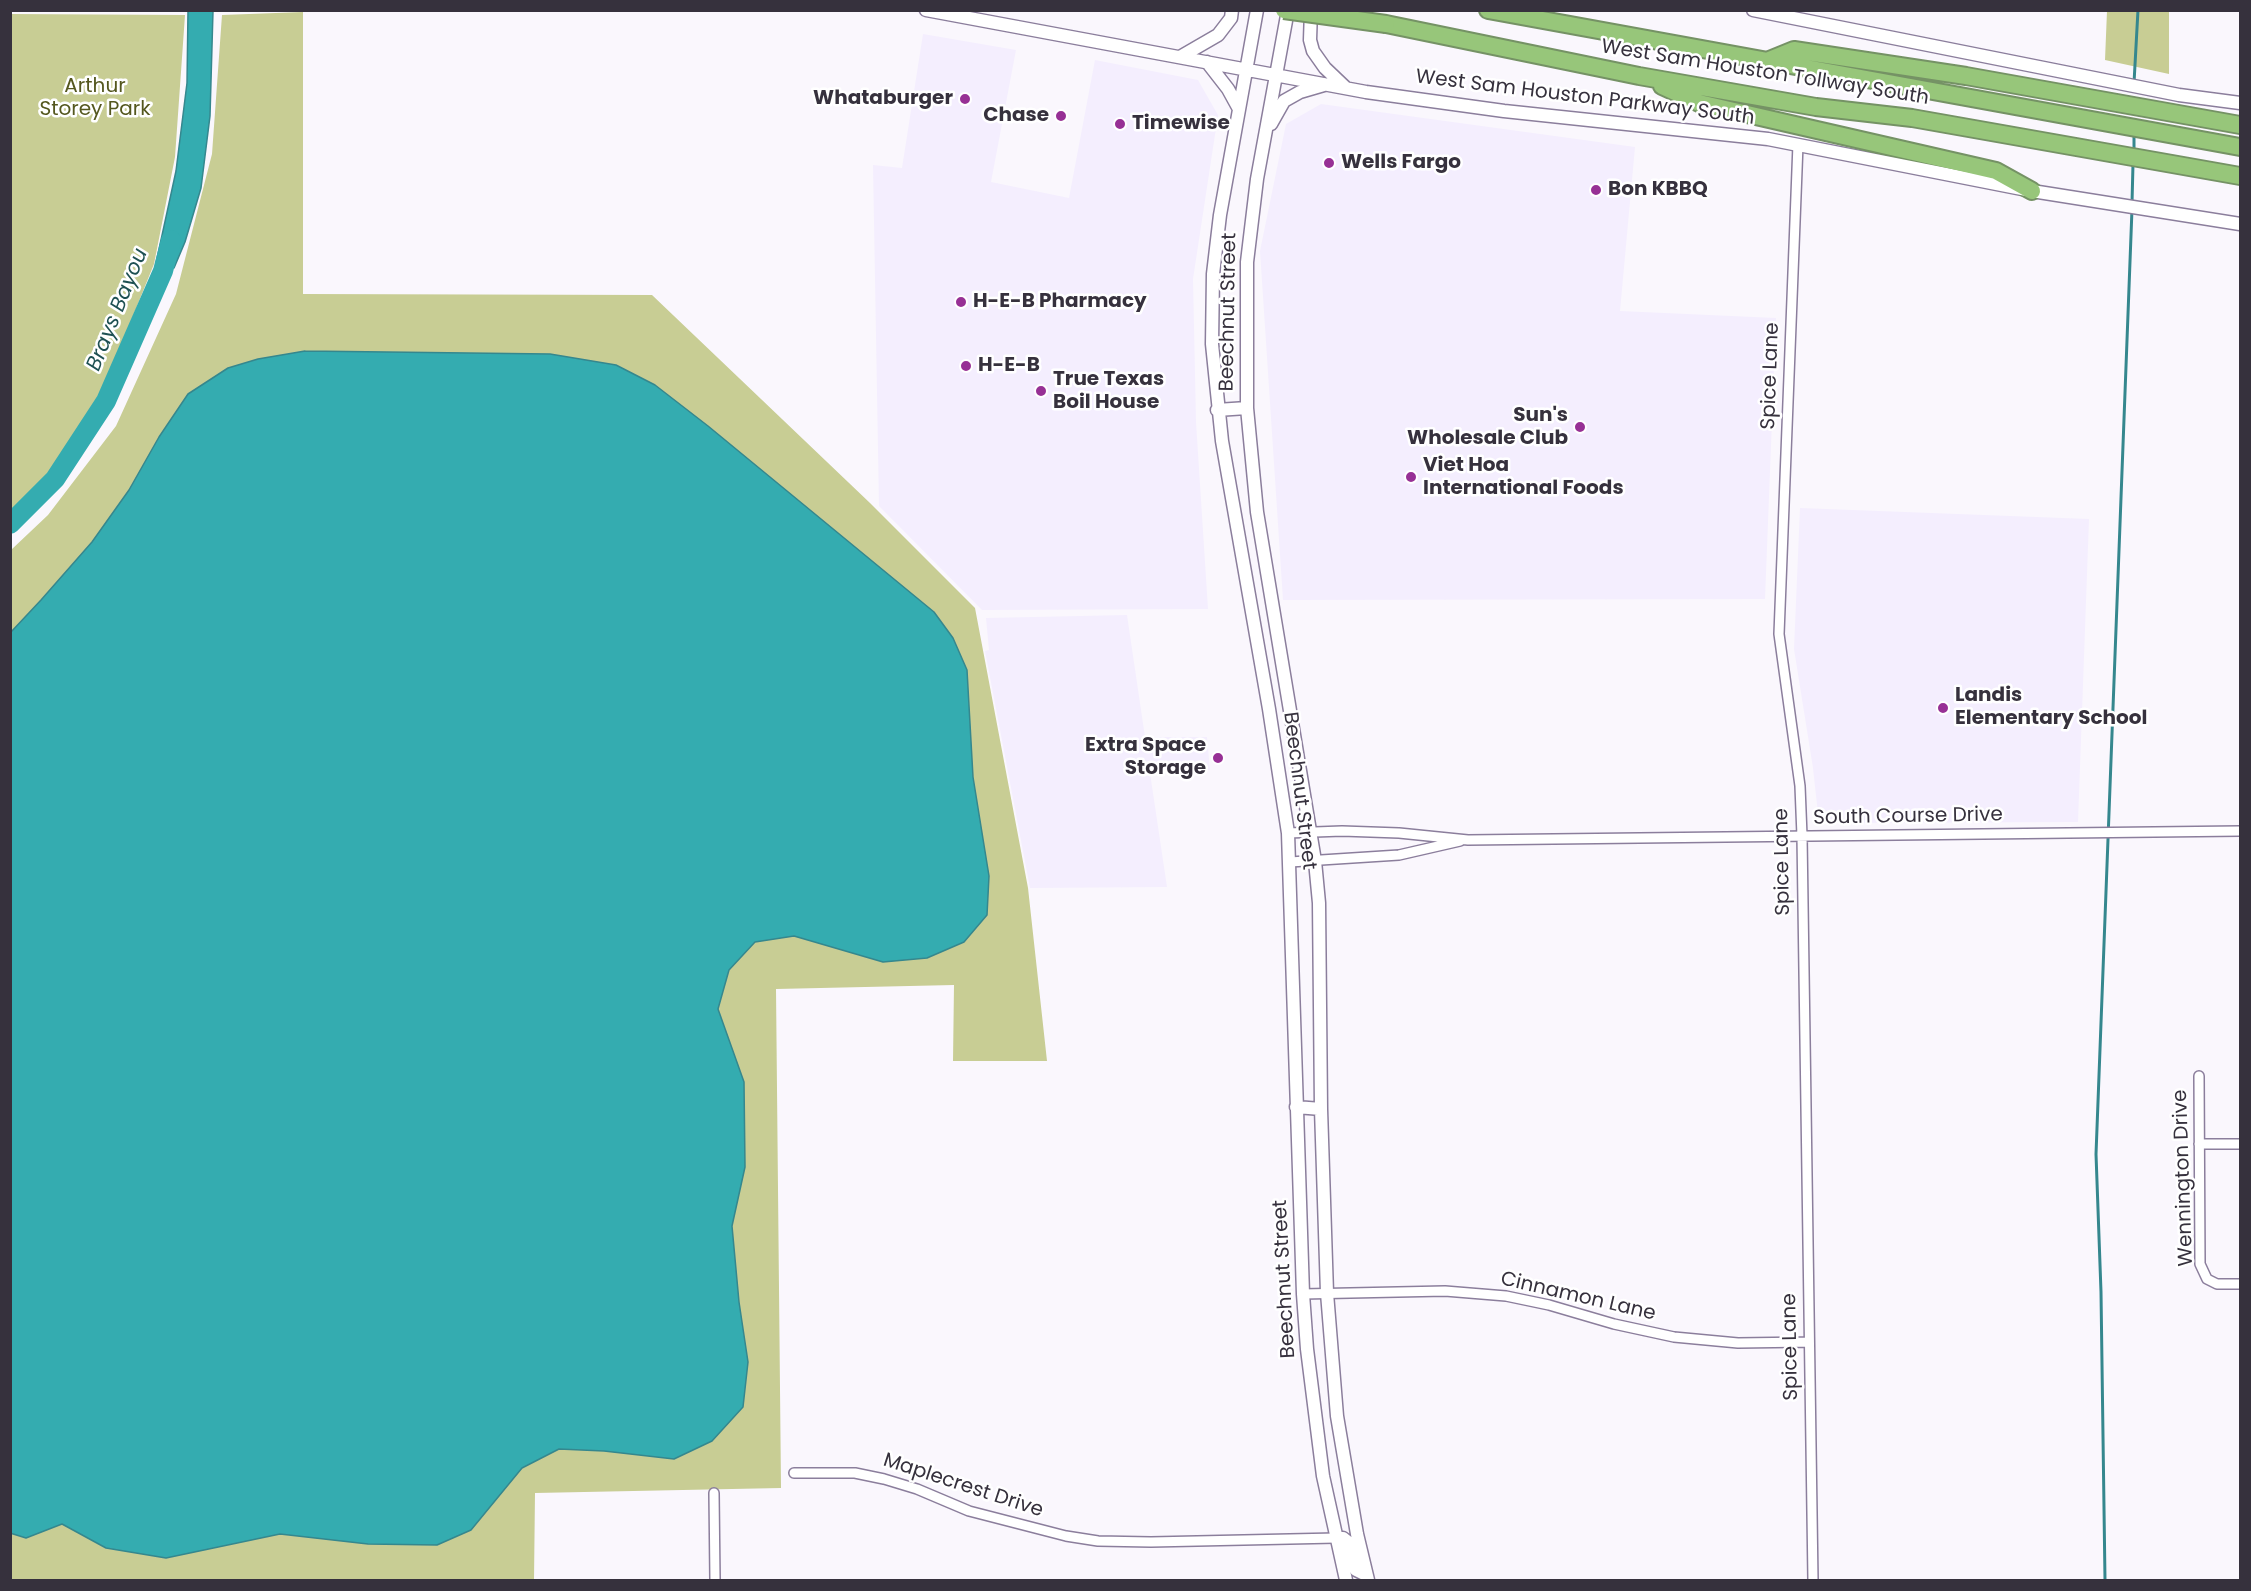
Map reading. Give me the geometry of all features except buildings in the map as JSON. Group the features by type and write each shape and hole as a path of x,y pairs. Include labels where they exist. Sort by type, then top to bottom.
{"highway":[{"name":"West Sam Houston Tollway South","path":"1286,10 1386,24 1639,76 1816,107 1912,118 2241,176"},
{"name":"West Sam Houston Tollway South","path":"1488,10 2241,147"},
{"path":"1766,61 1794,50 1966,76 2241,125"},
{"path":"1639,76 1699,103 1996,171 2032,191"}],"main road":[{"name":"West Sam Houston Parkway South","path":"926,10 1346,88 1504,111 1686,129 1798,144 2032,191 2241,224"},
{"path":"1180,57 1218,35 1231,18 1232,10"},
{"name":"Beechnut Street","path":"1257,10 1220,216 1213,274 1212,344 1217,410 1288,833 1303,1294 1313,1405 1323,1476 1346,1581"},
{"name":"Beechnut Street","path":"1286,10 1257,179 1247,262 1247,408 1257,512 1315,861 1319,903 1321,1109 1327,1293 1337,1416 1367,1578"},
{"path":"1311,10 1310,40 1313,51 1325,68 1346,88"},
{"path":"1753,10 2092,78 2241,103"},
{"path":"1207,62 1228,89 1239,109"},
{"path":"1265,135 1284,101 1300,92 1325,84"},
{"path":"1217,410 1247,408"},
{"path":"1248,599 1270,593"},
{"path":"1296,1107 1321,1109"},
{"path":"1336,1538 1343,1538 1348,1542 1356,1570 1367,1578"}],"street":[{"name":"Spice Lane","path":"1798,144 1779,634 1800,786 1802,836 1812,1581"},
{"name":"South Course Drive","path":"1288,833 1399,833 1468,840 2241,831"},
{"name":"South Course Drive","path":"1290,862 1399,855 1468,840"},
{"name":"Wennington Drive","path":"2199,1077 2200,1264 2206,1279 2217,1284 2241,1284"},
{"path":"2199,1144 2241,1144"},
{"name":"Cinnamon Lane","path":"1303,1294 1445,1291 1497,1295 1549,1305 1614,1324 1674,1337 1738,1343 1809,1342"},
{"name":"Maplecrest Drive","path":"794,1473 855,1473 884,1479 917,1489 969,1511 1044,1531 1098,1541 1336,1538"},
{"path":"714,1494 715,1581"}],"shaded area":[{"path":"923,34 1016,50 991,182 1069,198 1095,60 1198,80 1218,115 1193,279 1196,422 1208,609 982,610 879,506 873,165 902,168"},
{"path":"1321,104 1635,147 1620,311 1776,318 1765,599 1283,600 1260,251 1286,124"},
{"name":"Landis Elementary School","path":"1800,508 2089,519 2078,822 1819,823 1813,768 1794,649"},
{"path":"1127,615 1145,737 1207,737 1210,770 1150,773 1167,887 1030,888 985,651 989,650 986,618"}],"green space":[{"path":"2107,11 2169,11 2169,74 2105,60"},
{"path":"303,12 303,294 652,295 870,503 975,608 1028,888 1047,1061 953,1061 954,985 776,989 781,1488 535,1493 534,1580 11,1580 11,550 48,515 116,426 176,294 212,154 222,15"},
{"name":"Arthur Storey Park","path":"11,14 185,15 175,157 154,264 103,390 51,475 11,513"}],"water":[{"path":"188,11 213,11 210,116 201,188 185,242 174,268 156,263 176,171 187,83"},
{"path":"305,351 550,354 616,365 655,385 708,426 934,612 953,638 967,670 973,777 989,876 987,915 964,942 927,958 883,962 794,936 755,942 729,970 718,1009 744,1082 745,1167 732,1226 739,1302 748,1362 743,1407 712,1441 674,1459 604,1451 559,1449 522,1468 471,1530 437,1545 368,1544 280,1534 166,1558 106,1548 62,1524 26,1538 10,1533 11,632 92,542 129,490 159,437 188,394 228,368 258,359"}],"waterway":[{"path":"2134,83 2138,10"},
{"path":"2134,134 2134,152"},
{"path":"2132,203 2133,164"},
{"path":"2105,1580 2101,1292 2096,1154 2132,209"},
{"name":"Brays Bayou","path":"10,524 55,479 106,401 163,271 171,240"}],"place":[{"name":"Whataburger","path":"965,99"},
{"name":"Chase","path":"1061,116"},
{"name":"Timewise","path":"1120,124"},
{"name":"Wells Fargo","path":"1329,163"},
{"name":"Bon KBBQ","path":"1596,190"},
{"name":"H-E-B Pharmacy","path":"961,302"},
{"name":"H-E-B","path":"966,366"},
{"name":"True Texas Boil House","path":"1041,391"},
{"name":"Sun's Wholesale Club","path":"1580,427"},
{"name":"Viet Hoa International Foods","path":"1411,477"},
{"name":"Landis Elementary School","path":"1943,708"},
{"name":"Extra Space Storage","path":"1218,758"}]}
